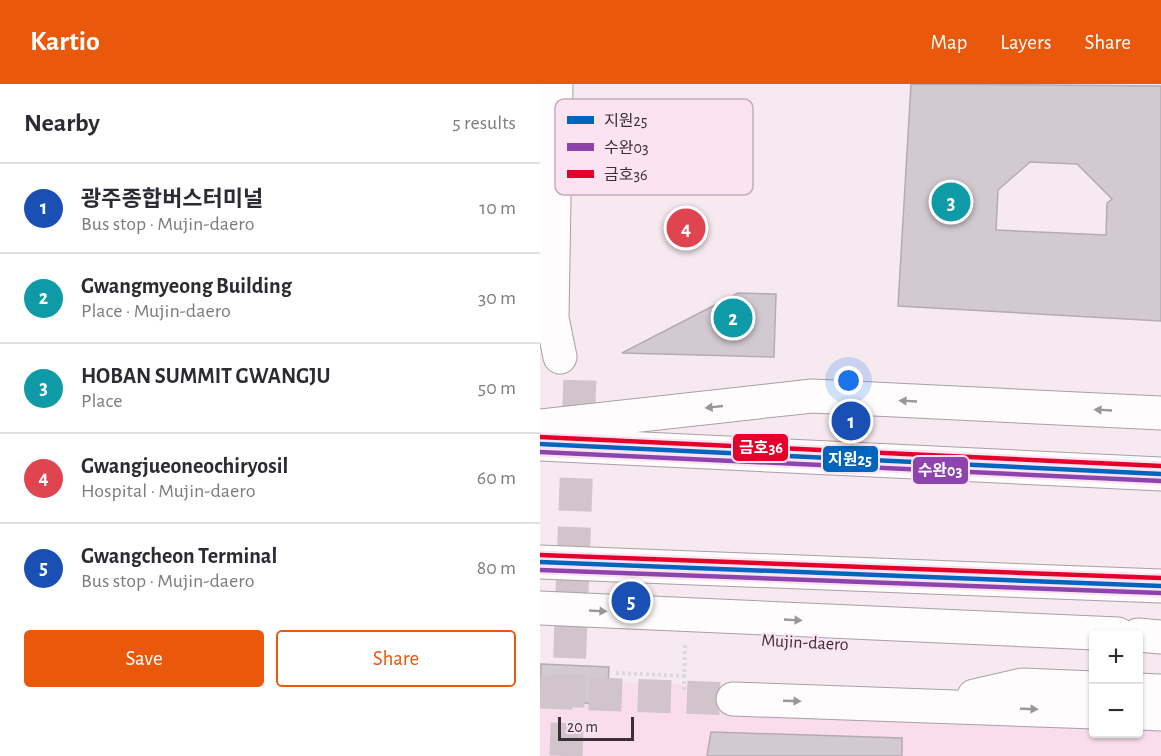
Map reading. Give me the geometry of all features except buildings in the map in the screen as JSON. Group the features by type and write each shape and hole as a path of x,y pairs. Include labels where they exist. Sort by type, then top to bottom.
{"main road":[{"path":"556,84 556,99"},
{"path":"555,142 552,318 560,357"},
{"path":"540,426 812,396 1161,413"},
{"path":"540,444 1161,474"},
{"path":"540,562 1161,586"},
{"path":"540,608 1089,633"},
{"name":"Mujin-daero","path":"540,630 984,651 1069,632"},
{"path":"1143,636 1161,637"},
{"path":"928,706 1022,685 1089,688"},
{"path":"1143,690 1161,691"},
{"path":"733,699 1089,712"},
{"path":"1143,713 1161,714"}],"path":[{"path":"684,690 686,637"},
{"path":"616,672 685,676"}],"shaded area":[{"path":"1011,679 1089,682 1089,738 1143,738 1143,684 1161,685 1161,756 540,756 540,680 938,693"}],"tunnel":[{"path":"566,756 580,376"},
{"path":"540,692 733,699"}],"transit line":[{"name":"금호36","path":"540,437 1161,466"},
{"name":"지원25","path":"540,444 1161,474"},
{"name":"수완03","path":"540,452 1161,481"},
{"name":"금호36","path":"540,555 1161,578"},
{"name":"지원25","path":"540,562 1161,586"},
{"name":"수완03","path":"540,570 1161,593"}],"place":[{"name":"HOBAN SUMMIT GWANGJU","path":"951,202"},
{"name":"Gwangjueoneochiryosil","path":"686,228"},
{"name":"Gwangmyeong Building","path":"733,318"},
{"name":"광주종합버스터미널","path":"851,421"},
{"name":"Gwangcheon Terminal","path":"631,601"}]}
